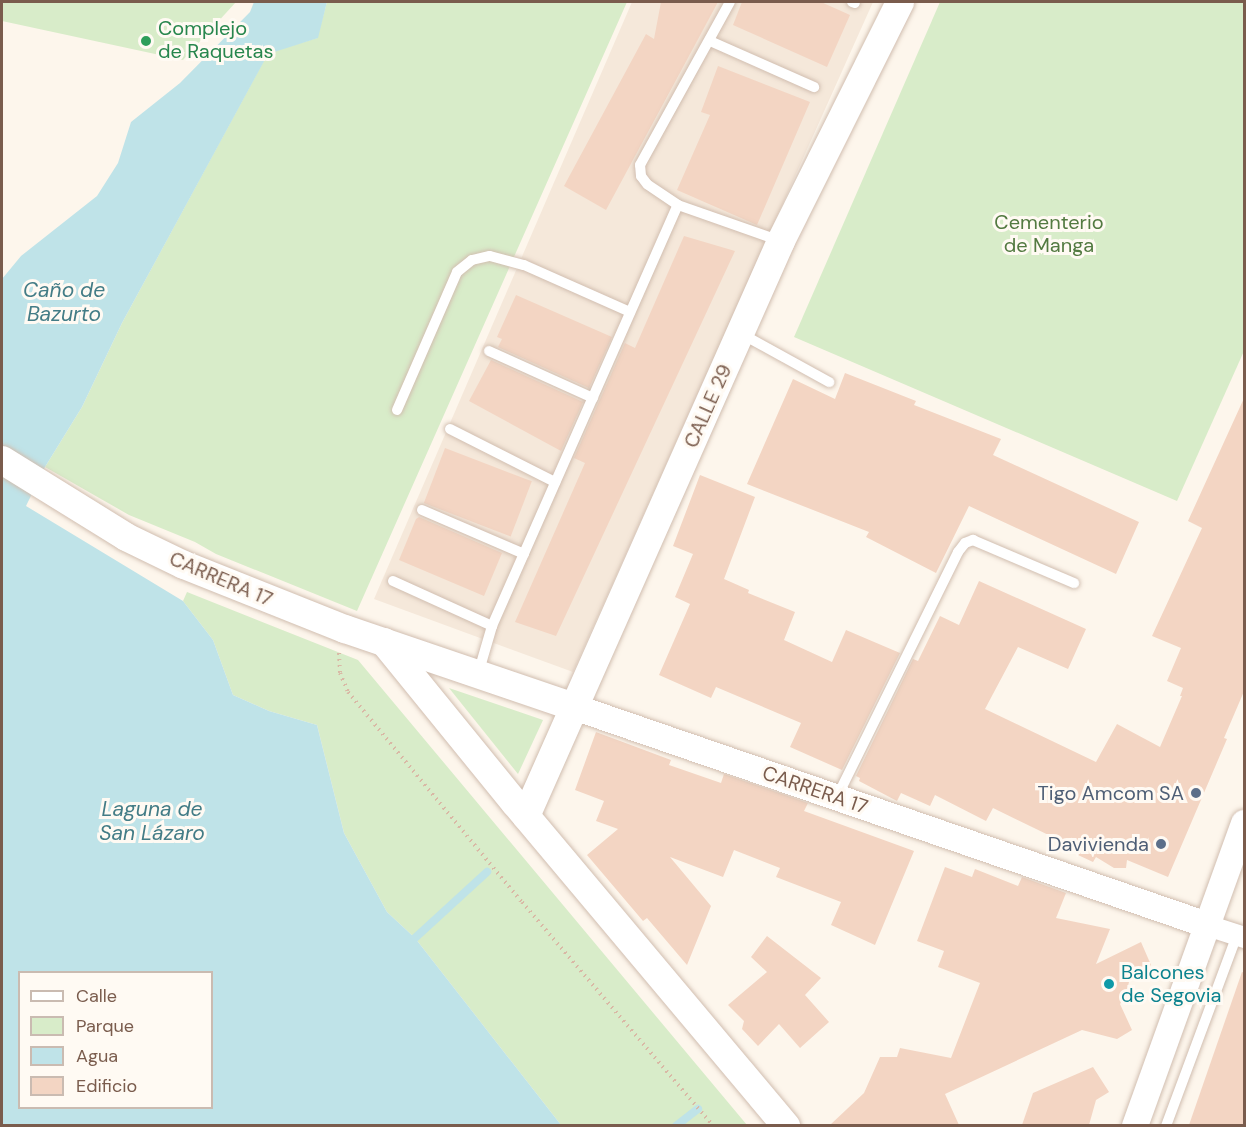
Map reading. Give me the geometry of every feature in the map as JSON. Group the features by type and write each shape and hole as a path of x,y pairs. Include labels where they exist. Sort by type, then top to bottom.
{"main road":[{"name":"CALLE 29","path":"526,816 781,240 900,2"},
{"name":"CARRERA 17","path":"2,460 126,537 184,565 345,629 574,707"},
{"path":"384,642 526,816 786,1125"}],"street":[{"name":"CARRERA 17","path":"574,707 1241,936"},
{"path":"1135,1125 1245,823"}],"lane":[{"path":"730,2 640,165 641,176 648,184 678,205 781,240"},
{"path":"710,41 814,87"},
{"path":"478,674 492,626 678,205"},
{"path":"397,410 457,272 472,260 490,256 524,266 630,312"},
{"path":"740,333 829,382"},
{"path":"489,351 593,398"},
{"path":"450,429 555,482"},
{"path":"422,510 524,554"},
{"path":"837,797 958,552 965,543 973,540 1074,583"},
{"path":"393,581 492,626"},
{"path":"1166,1125 1241,936"}],"path":[{"path":"345,629 338,662 348,692 522,903 712,1124"}],"shaded area":[{"path":"632,2 873,2 573,672 374,599"}],"green space":[{"name":"Complejo de Raquetas","path":"3,2 236,2 183,60 2,21"},
{"path":"327,2 627,2 357,611 216,554 195,542 129,515 45,467 82,407 122,323 268,53 317,38"},
{"name":"Cementerio de Manga","path":"940,2 1244,2 1244,351 1177,501 794,337"},
{"path":"187,592 358,660 747,1125 561,1125 415,938 387,912 344,833 317,725 269,711 233,695 213,640 183,601"},
{"path":"449,688 543,720 518,774"}],"water":[{"name":"Laguna de San Lázaro","path":"254,2 327,2 318,38 268,54 122,323 82,407 45,467 26,506 183,601 213,640 233,695 269,711 317,725 344,833 387,912 415,938 561,1125 2,1126 2,279 21,256 97,196 118,163 131,122 180,83 250,12"}],"building":[{"path":"661,2 718,2 606,210 564,186 646,34 654,39"},
{"path":"742,2 821,2 850,15 827,67 733,25"},
{"path":"718,66 810,102 757,225 677,190 710,115 701,112"},
{"path":"684,236 735,251 556,636 515,622 585,463 574,458 625,343 635,348"},
{"path":"516,295 612,337 589,388 498,347 502,339 497,337"},
{"path":"491,360 583,402 561,451 469,401"},
{"path":"845,373 916,401 914,405 1001,439 993,455 1139,522 1116,574 969,506 936,573 866,537 869,532 747,484 793,379 835,399"},
{"path":"1245,396 1245,689 1224,738 1227,739 1168,877 1127,860 1126,868 1114,868 1096,857 1093,862 1063,848 1065,843 993,808 986,821 935,795 930,806 901,793 897,801 859,781 860,778 856,776 913,659 918,661 940,616 959,625 979,581 1086,629 1068,669 1018,647 985,709 1096,762 1117,724 1160,747 1182,696 1180,696 1183,688 1167,681 1181,648 1152,636 1202,528 1188,521"},
{"path":"445,448 532,481 511,536 424,503"},
{"path":"700,475 755,497 724,579 749,590 748,593 795,612 784,640 832,662 846,630 900,653 842,770 790,747 801,723 716,687 711,698 659,675 690,604 675,597 693,554 673,546"},
{"path":"419,517 502,553 484,596 399,560 416,519"},
{"path":"596,732 671,760 669,765 721,783 724,774 808,803 804,811 914,851 875,945 831,925 841,902 776,877 780,868 734,850 723,877 670,857 711,906 687,965 647,918 643,921 587,855 618,829 596,821 604,801 575,790"},
{"path":"945,867 972,877 975,869 1018,886 1022,877 1066,893 1056,918 1110,929 1096,964 1141,942 1151,965 1129,982 1125,997 1120,1004 1132,1030 1117,1039 1082,1030 945,1094 959,1125 830,1125 864,1093 880,1057 897,1057 900,1048 951,1058 980,983 938,967 944,951 917,941"},
{"path":"767,936 821,978 805,995 829,1022 800,1048 779,1024 758,1046 742,1029 744,1021 728,1005 767,972 751,957"},
{"path":"1242,972 1245,973 1245,1125 1189,1125"},
{"path":"1093,1067 1109,1092 1096,1100 1089,1125 1022,1125 1033,1093"}],"waterway":[{"path":"415,938 487,872"},
{"path":"676,1126 698,1109"}],"place":[{"name":"Complejo de Raquetas","path":"146,41"},
{"name":"Tigo Amcom SA","path":"1196,793"},
{"name":"Davivienda","path":"1161,844"},
{"name":"Balcones de Segovia","path":"1109,984"}],"water label":[{"name":"Caño de Bazurto","path":"64,302"}]}
